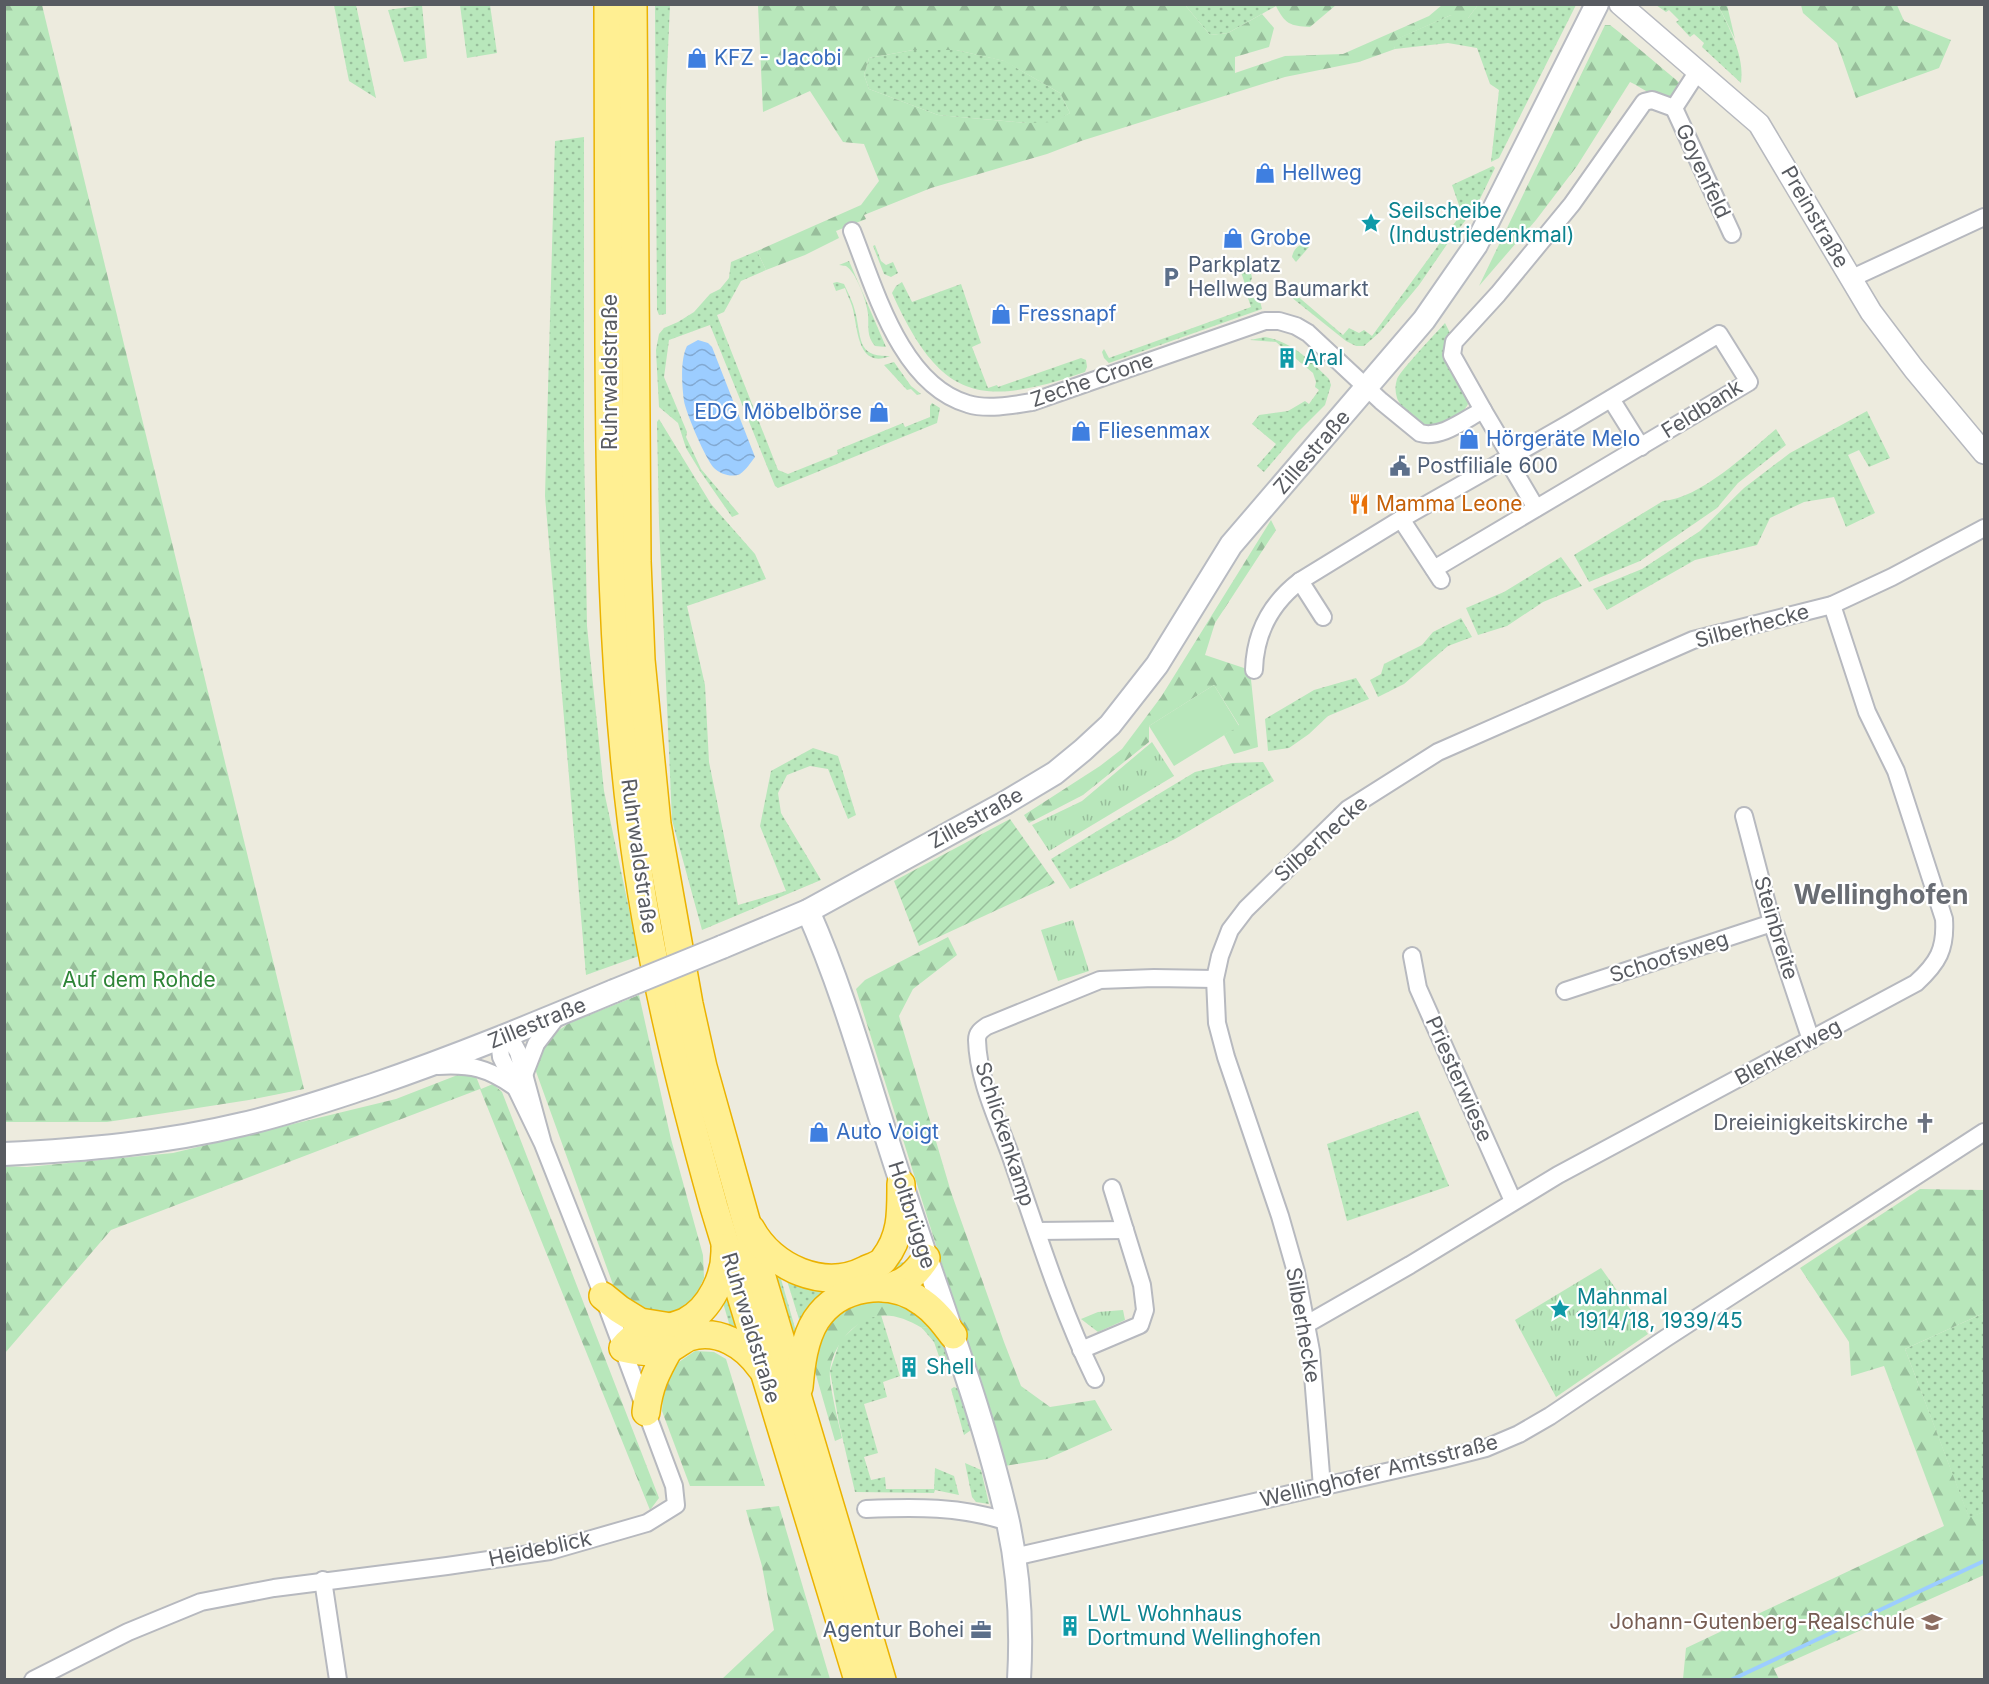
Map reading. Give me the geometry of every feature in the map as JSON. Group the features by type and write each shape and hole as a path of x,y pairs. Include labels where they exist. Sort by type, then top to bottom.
{"highway":[{"name":"Ruhrwaldstraße","path":"608,4 611,552 617,672 632,825 654,957 686,1101 724,1238 858,1680"},
{"name":"Ruhrwaldstraße","path":"633,4 637,561 641,660 657,824 689,1004 703,1067 744,1215 882,1680"},
{"path":"885,1275 901,1224 901,1184"},
{"path":"744,1215 762,1245 805,1275 827,1279 845,1278 859,1273 885,1275 936,1312 953,1335"},
{"path":"623,1348 650,1351 698,1312 710,1299 724,1262 724,1238"},
{"path":"798,1398 808,1336 816,1320 836,1299 863,1288 885,1275 904,1258 926,1258"},
{"path":"603,1296 630,1317 668,1338 710,1334 732,1342 748,1353 766,1376"},
{"path":"646,1412 648,1395 668,1338"}],"main road":[{"name":"Zillestraße","path":"4,1154 115,1146 174,1138 243,1124 311,1106 423,1068 808,911 1005,803 1055,773 1110,725 1157,665 1232,545 1424,320 1476,245 1597,4"},
{"path":"826,952 830,925 843,893"},
{"name":"Holtbrügge","path":"808,911 846,1006 901,1184 975,1404 1008,1522 1018,1598 1019,1680"}],"street":[{"name":"Preinstraße","path":"1620,4 1759,124 1876,319 1984,453"},
{"name":"Goyenfeld","path":"1674,108 1698,71"},
{"name":"Goyenfeld","path":"1483,410 1452,355 1454,342 1498,294 1572,204 1644,102 1652,100 1674,108 1732,234"},
{"path":"1850,279 1984,217"},
{"name":"Zeche Crone","path":"852,231 884,311 905,353 916,369 937,389 969,405 1006,406 1032,402 1264,321 1279,321 1308,333 1366,388"},
{"name":"Feldbank","path":"1254,670 1255,650 1261,627 1286,592 1300,581 1401,519 1611,399 1715,328 1749,382 1536,508 1437,575 1401,519"},
{"path":"1366,388 1420,433 1428,435 1439,434 1483,410 1536,508"},
{"name":"Feldbank","path":"1611,399 1641,447"},
{"name":"Silberhecke","path":"1322,1487 1311,1351 1296,1272 1280,1216 1216,1023 1215,979 1220,956 1230,930 1246,909 1348,809 1420,763 1464,739 1693,640 1832,605 1893,577 1984,528"},
{"path":"1300,581 1323,617"},
{"name":"Blenkerweg","path":"1307,1324 1565,1171 1916,983 1938,960 1945,934 1944,919 1896,771 1867,712 1832,605"},
{"name":"Steinbreite","path":"1744,816 1772,923 1811,1040"},
{"name":"Schoofsweg","path":"1565,991 1772,923"},
{"name":"Priesterwiese","path":"1412,956 1418,988 1514,1201"},
{"name":"Schlickenkamp","path":"1095,1379 1081,1350 1037,1231 981,1069 977,1037 981,1030 1100,980 1215,979"},
{"path":"423,1068 453,1065 485,1069 520,1081 536,1044 559,1014"},
{"name":"Heideblick","path":"33,1680 128,1632 201,1602 323,1580 447,1566 550,1551 647,1523 676,1505 674,1486 520,1081 501,1057 500,1048 503,1036"},
{"name":"Wellinghofer Amtsstraße","path":"1014,1557 1486,1448 1519,1434 1984,1132"},
{"path":"1081,1350 1140,1325 1145,1310 1142,1285 1112,1188"},
{"name":"Schlickenkamp","path":"1037,1231 1125,1230"},
{"path":"866,1509 932,1507 994,1517 1008,1522"},
{"path":"323,1580 338,1680"}],"green space":[{"path":"1278,4 1336,5 1310,27 1289,23 1279,12 1276,6"},
{"name":"Auf dem Rohde","path":"4,5 42,5 304,1089 107,1122 5,1122"},
{"path":"334,5 356,5 376,98 349,81"},
{"path":"422,5 427,58 404,62 388,10"},
{"path":"460,5 490,5 497,53 467,58"},
{"path":"655,5 670,5 666,92 666,314 659,315 657,310"},
{"path":"758,5 1185,5 1210,35 1228,33 1262,14 1274,28 1269,47 1235,57 1235,73 1285,56 1343,54 1429,16 1442,5 1478,5 1468,18 1457,20 1451,15 1393,41 1395,49 1359,62 1285,77 1081,141 1047,154 931,188 864,215 866,219 836,231 839,238 805,255 766,270 757,251 861,205 879,181 864,144 843,142 810,91 763,112","holes":["913,50 956,50 1004,61 1060,93 1070,113 1053,122 1027,123 938,115 869,89 864,75 869,58"]},
{"path":"1185,5 1278,5 1228,33 1210,35"},
{"path":"1478,5 1576,5 1499,158 1491,162 1499,90 1490,84 1477,48 1448,43 1395,49 1392,41 1451,15 1468,18"},
{"path":"1656,5 1718,5 1741,63 1741,83 1702,47 1704,43 1694,34 1690,37 1676,22 1679,20 1669,10 1666,12"},
{"path":"1718,5 1727,5 1735,39"},
{"path":"1801,5 1897,5 1904,21 1951,40 1939,68 1856,98 1837,43 1803,13"},
{"path":"1605,25 1610,25 1681,84 1676,92 1664,97 1650,93 1630,82 1577,166 1536,220 1479,286"},
{"path":"913,50 956,50 1005,61 1060,93 1070,113 1053,123 1027,123 938,115 869,89 864,75 869,58"},
{"path":"584,137 584,443 587,626 604,791 639,956 586,975 545,496 555,141"},
{"path":"1493,166 1495,168 1477,205 1419,285 1380,332 1364,346 1356,346 1346,341 1291,297 1286,286 1297,283 1301,286 1295,294 1343,335 1349,328 1359,333 1364,330 1372,336 1459,217 1460,208 1452,185"},
{"path":"1304,244 1309,247 1296,262 1292,257 1293,253 1297,247"},
{"path":"875,245 881,261 886,265 893,262 898,273 891,277 884,274 873,246"},
{"path":"757,251 766,270 741,281 724,312 717,315 778,470 788,474 838,454 837,450 903,423 905,427 930,417 932,403 940,408 937,423 778,488 775,486 710,325 669,340 664,377 687,432 686,437 701,469 739,514 732,517 686,448 678,423 659,407 656,350 659,334 664,328 694,312 710,294 720,289 729,278 731,262"},
{"path":"849,261 886,347 875,346 870,338 867,309 860,288 850,269 839,265"},
{"path":"1239,266 1250,271 1252,278 1250,283 1245,284"},
{"path":"902,282 912,302 961,284 981,343 972,347 988,388 997,385 998,387 1081,358 1086,360 1085,372 1048,384 1016,390 990,391 966,386 946,374 927,355 910,328 892,293"},
{"path":"833,283 844,284 850,298 862,344 871,353 890,356 879,359 871,357 865,351 861,343 858,334 852,306 845,288 836,291"},
{"path":"1248,298 1260,301 1262,309 1109,363 1104,358 1102,352 1104,349 1109,358 1251,307"},
{"path":"1445,323 1451,335 1444,356 1468,404 1455,419 1436,428 1425,425 1408,412 1397,398 1396,386 1397,379 1404,368"},
{"path":"1265,337 1292,347 1315,365 1329,379 1331,385 1325,405 1297,433 1264,472 1257,466 1276,444 1252,424 1259,415 1288,411 1305,401 1309,404 1319,390 1315,387 1313,373 1276,342 1250,340"},
{"path":"894,362 911,386 921,394 917,395 911,389 907,390 884,365"},
{"path":"1867,411 1890,458 1869,467 1859,450 1848,455 1875,513 1846,527 1834,497 1804,502 1770,518 1757,545 1695,560 1607,610 1593,589 1642,569 1700,531 1744,488 1790,453"},
{"path":"659,419 711,504 755,554 766,579 687,606 705,685 709,762 738,905 786,891 760,826 771,771 813,748 838,756 856,815 848,819 828,769 810,766 787,775 778,793 781,813 821,880 702,930 672,820 659,523 657,422"},
{"path":"1776,429 1786,445 1738,483 1717,508 1640,561 1589,582 1574,555 1663,501 1692,492 1707,483 1723,473"},
{"path":"1271,520 1276,530 1215,623 1205,655 1250,670 1258,747 1234,754 1224,735 1239,725 1214,685 1149,726 1149,742 1083,795 1029,823 1024,815 1100,766 1122,749 1161,697"},
{"path":"1561,557 1582,586 1543,602 1507,626 1478,635 1466,608 1504,592"},
{"path":"1461,618 1472,637 1448,646 1404,684 1378,697 1370,680 1381,674 1384,664 1422,645 1433,632"},
{"path":"1356,678 1369,699 1328,716 1309,734 1289,748 1268,751 1265,719 1314,690"},
{"path":"1214,685 1239,726 1174,766 1149,726"},
{"path":"1152,742 1174,776 1049,851 1032,825 1082,801"},
{"path":"1263,762 1274,781 1175,839 1070,889 1051,859 1195,772 1232,763"},
{"path":"1010,819 1055,883 919,946 894,881"},
{"path":"1073,920 1089,971 1058,981 1041,930"},
{"path":"948,937 957,955 913,989 899,1016 951,1192 1021,1386 1050,1407 1095,1400 1112,1430 1047,1459 1005,1466 856,989 865,980"},
{"path":"639,995 671,1139 703,1255 704,1278 694,1300 676,1314 654,1316 620,1304 534,1066 544,1041 569,1023"},
{"path":"473,1069 481,1089 493,1084 502,1092 659,1498 650,1510 480,1089 111,1230 5,1353 5,1166 27,1167 173,1153 396,1099"},
{"path":"1418,1111 1449,1186 1347,1221 1327,1144"},
{"path":"1920,1189 1984,1190 1984,1313 1905,1349 1969,1517 1984,1512 1984,1575 1774,1669 1779,1679 1683,1679 1686,1648 1944,1526 1884,1366 1851,1376 1849,1342 1800,1268"},
{"path":"898,1262 912,1264 803,1332 784,1271 883,1266"},
{"path":"777,1265 799,1342 796,1344 771,1268"},
{"path":"1601,1268 1648,1334 1556,1397 1515,1320"},
{"path":"724,1287 740,1334 733,1337 719,1289"},
{"path":"875,1296 904,1302 933,1326 922,1328 904,1319 877,1316 860,1323 847,1334 835,1353 830,1370 832,1393 842,1438 835,1441 812,1361 820,1331 845,1306"},
{"path":"1123,1310 1125,1320 1098,1332 1081,1319 1098,1312"},
{"path":"1984,1313 1984,1512 1969,1518 1905,1349"},
{"path":"881,1315 900,1376 883,1382 887,1397 864,1404 878,1453 864,1457 871,1480 885,1477 886,1489 934,1489 935,1468 954,1476 959,1495 935,1490 934,1493 855,1492 830,1371 840,1341 863,1319"},
{"path":"933,1326 943,1342 949,1367 943,1368 934,1342 922,1328"},
{"path":"695,1351 714,1352 726,1359 765,1486 690,1486 662,1411 664,1381 676,1364"},
{"path":"954,1387 959,1389 971,1430 964,1435 951,1389"},
{"path":"965,1463 981,1470 989,1504 976,1502 972,1497"},
{"path":"779,1506 830,1679 722,1679 774,1630 762,1566 746,1510"}],"water":[{"path":"698,340 712,347 755,457 737,475 726,475 719,472 710,463 692,425 684,401 683,358 687,346"}],"waterway":[{"path":"1731,1680 1984,1561"}],"place":[{"name":"KFZ - Jacobi","path":"697,58"},
{"name":"Hellweg","path":"1265,173"},
{"name":"Seilscheibe (Industriedenkmal)","path":"1371,223"},
{"name":"Grobe","path":"1233,238"},
{"name":"Parkplatz Hellweg Baumarkt","path":"1171,277"},
{"name":"Fressnapf","path":"1001,314"},
{"name":"Aral","path":"1287,358"},
{"name":"EDG Möbelbörse","path":"879,412"},
{"name":"Fliesenmax","path":"1081,431"},
{"name":"Hörgeräte Melo","path":"1469,439"},
{"name":"Postfiliale 600","path":"1400,466"},
{"name":"Mamma Leone","path":"1359,504"},
{"name":"Dreieinigkeitskirche","path":"1925,1123"},
{"name":"Auto Voigt","path":"819,1132"},
{"name":"Mahnmal 1914/18, 1939/45","path":"1560,1309"},
{"name":"Shell","path":"909,1367"},
{"name":"Johann-Gutenberg-Realschule","path":"1932,1622"},
{"name":"LWL Wohnhaus Dortmund Wellinghofen","path":"1070,1626"},
{"name":"Agentur Bohei","path":"981,1630"}],"district":[{"name":"Wellinghofen","path":"1881,895"}]}
